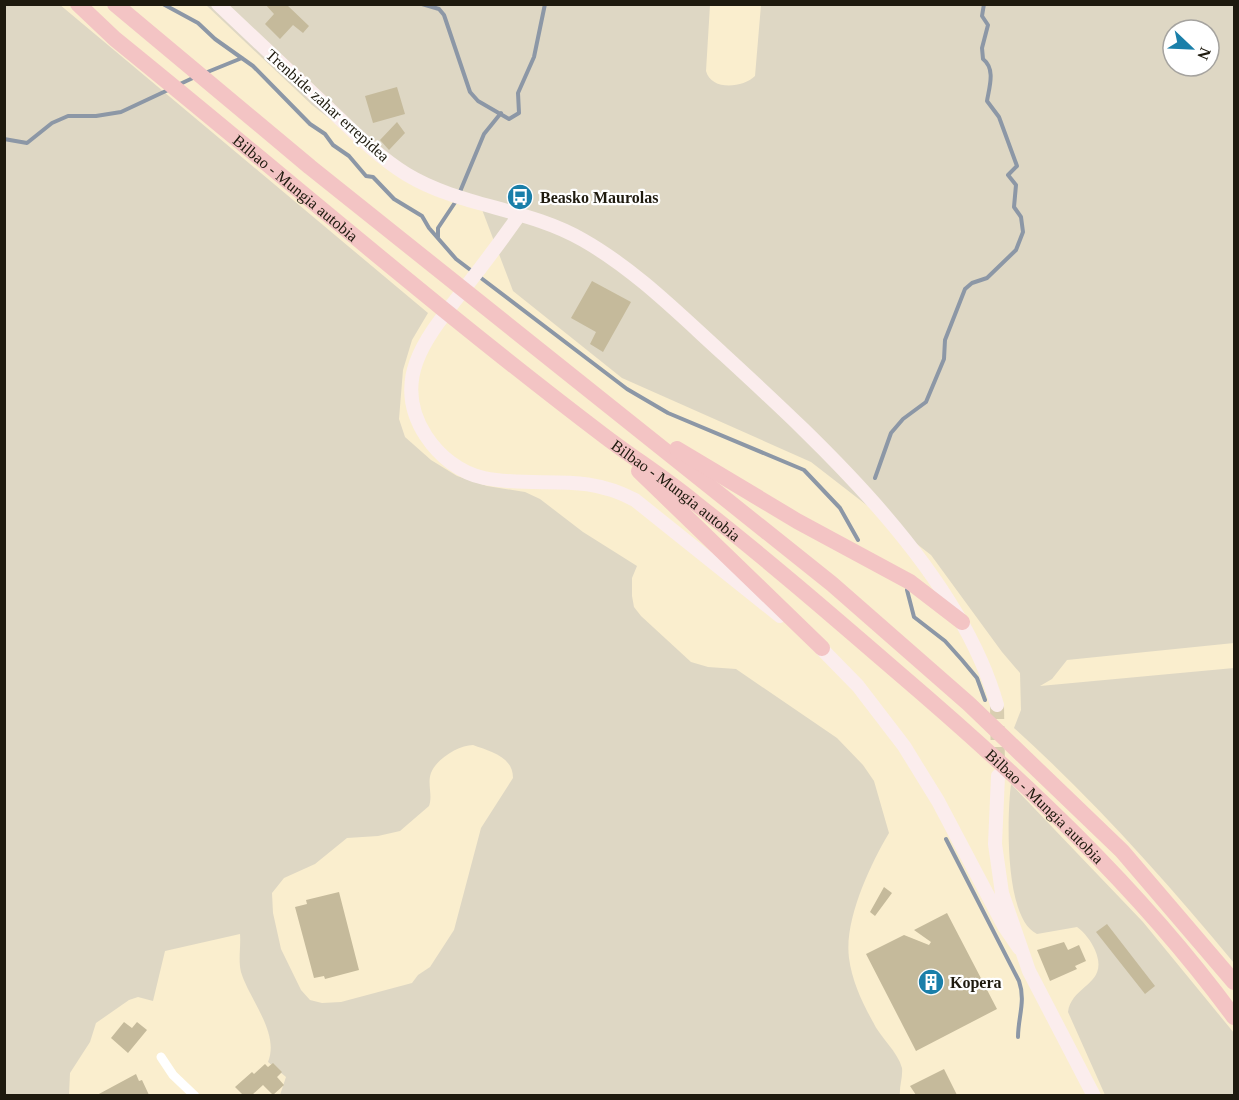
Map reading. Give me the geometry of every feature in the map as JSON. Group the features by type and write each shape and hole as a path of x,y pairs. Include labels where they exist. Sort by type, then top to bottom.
{"highway":[{"name":"Bilbao - Mungia autobia","path":"78,4 174,87 602,435 693,500 970,734 1022,780 1129,890 1209,983 1234,1017"},
{"name":"Bilbao - Mungia autobia","path":"115,4 310,167 832,584 969,704 1122,851 1234,982"},
{"path":"602,435 822,648"},
{"path":"657,442 681,450 797,521 910,582 962,622"}],"street":[{"name":"Trenbide zahar errepidea","path":"218,4 387,161 409,176 469,200 551,223 585,241 630,271 694,328 760,389 851,481 921,563 962,622 980,656 997,705"},
{"path":"520,214 424,342 411,380 414,418 435,450 465,472 483,478 524,483 589,483 612,488 657,516 822,648 858,686 904,746 963,845 1094,1095"},
{"path":"998,776 995,844 998,876 1019,948"},
{"path":"161,1057 173,1075 195,1095"}],"shaded area":[{"path":"59,4 428,313 412,340 403,370 399,419 405,437 431,460 457,476 487,486 525,492 540,499 583,532 637,566 632,578 634,607 691,662 708,667 736,669 837,738 863,765 874,781 889,833 874,861 854,910 850,927 850,967 865,1007 876,1028 900,1062 902,1071 900,1096 280,1095 286,1077 268,1062 271,1051 267,1028 241,972 240,934 165,951 153,1001 138,997 129,1000 96,1023 90,1042 70,1073 69,1095 5,1096 5,5","holes":["473,745 505,759 513,778 481,828 454,930 430,967 418,975 412,983 341,1002 322,1003 310,1000 301,990 281,949 273,913 272,893 284,878 315,864 347,838 378,836 400,831 429,806 430,777 438,763 461,747"]},
{"path":"206,5 710,5 706,71 714,82 728,86 743,83 755,76 761,5 1234,5 1234,643 1067,660 1052,679 1040,686 1234,668 1234,963 1128,842 1044,755 1014,728 1021,710 1020,673 931,555 811,462 622,378 513,291 478,199 464,199 366,147 312,105"},
{"path":"1011,784 1143,922 1234,1033 1234,1095 1105,1095 1068,1012 1076,995 1098,971 1095,950 1088,937 1077,927 1037,934 1026,925 1018,909 1010,865"}],"building":[{"path":"265,4 286,4 309,26 303,33 293,25 280,39 265,24 274,14"},
{"path":"397,87 405,114 373,123 365,96"},
{"path":"397,122 405,133 389,150 380,140"},
{"path":"592,281 631,302 603,352 590,344 596,332 571,318"},
{"path":"884,887 892,893 875,916 870,912"},
{"path":"339,892 359,970 325,979 324,976 314,978 295,907 307,904 306,900"},
{"name":"Kopera","path":"947,913 997,1009 916,1051 866,954 904,935 929,945 931,942 914,930"},
{"path":"1107,924 1155,986 1145,994 1096,932"},
{"path":"1064,942 1068,950 1079,945 1086,961 1075,966 1077,969 1050,981 1037,950"},
{"path":"124,1022 132,1028 137,1022 147,1030 128,1053 111,1038"},
{"path":"273,1063 282,1072 277,1077 284,1085 273,1095 263,1085 252,1095 243,1095 235,1087 252,1072 254,1074 265,1064 268,1067"},
{"path":"944,1069 957,1095 916,1095 910,1086"},
{"path":"136,1074 139,1081 142,1080 149,1095 97,1095"}],"waterway":[{"path":"163,4 198,23 215,39 253,66 310,124 349,156 366,176 373,177 394,199 422,216 429,228 456,259 627,389 668,413 804,470 840,508 858,540"},
{"path":"422,4 439,9 444,15 470,92 478,101 509,119 519,113 518,93 534,57 545,4"},
{"path":"875,478 891,433 903,419 926,402 944,359 945,340 965,289 972,283 987,278 1016,250 1023,232 1021,217 1014,207 1016,185 1008,175 1017,166 999,117 987,101 991,73 983,59 982,48 988,25 982,16 984,4"},
{"path":"205,73 242,58"},
{"path":"180,84 195,77"},
{"path":"4,139 27,143 52,123 68,116 96,116 121,112 168,90"},
{"path":"459,194 484,134 501,113"},
{"path":"438,237 438,228 456,201"},
{"path":"907,590 914,617 945,641 962,660 977,678 985,700"},
{"path":"946,839 1019,981 1022,1002 1018,1037"}],"tunnel":[{"path":"997,705 998,768"}],"place":[{"name":"Beasko Maurolas","path":"520,197"},
{"name":"Kopera","path":"931,982"}]}
